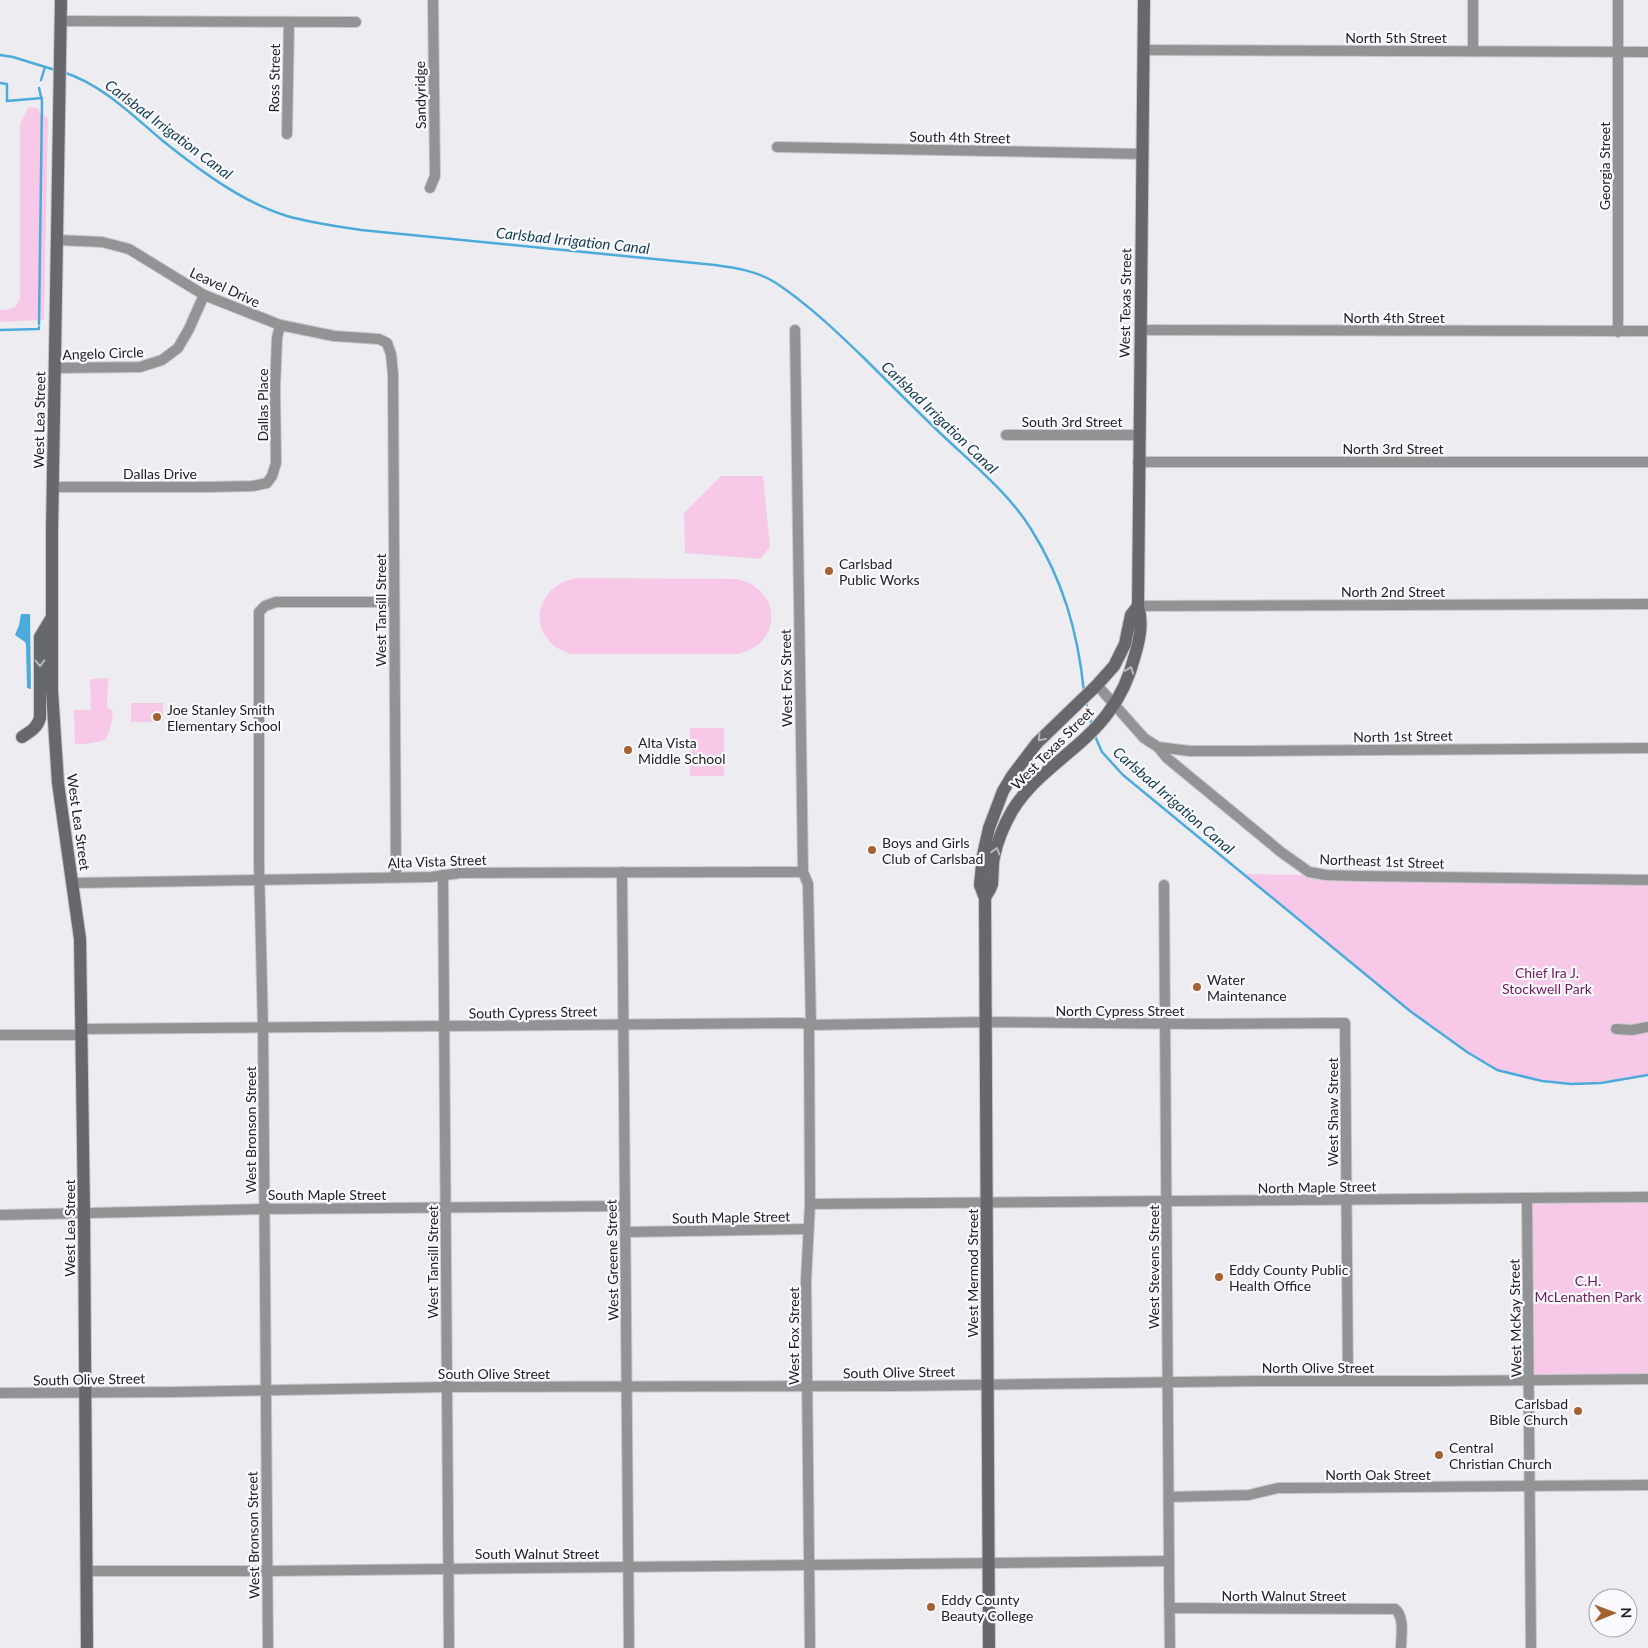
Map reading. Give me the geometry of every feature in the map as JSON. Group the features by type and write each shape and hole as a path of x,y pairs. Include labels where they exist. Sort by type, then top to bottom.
{"street":[{"name":"West Lea Street","path":"61,0 53,487 52,691 54,744 80,940 87,1648"},
{"name":"Sandyridge","path":"430,188 435,176 433,0"},
{"name":"West Texas Street","path":"985,898 992,885 992,869 998,843 1012,811 1035,783 1084,738 1112,709 1129,674 1137,649 1141,616 1138,606 1138,462 1144,0"},
{"path":"1473,0 1473,51"},
{"name":"Georgia Street","path":"1618,0 1618,332"},
{"path":"60,21 356,22"},
{"name":"Ross Street","path":"287,134 288,22"},
{"name":"North 5th Street","path":"1144,50 1648,52"},
{"name":"South 4th Street","path":"777,147 1142,154"},
{"name":"Leavel Drive","path":"58,240 115,244 144,258 204,295 280,325 334,336 379,339 387,343"},
{"name":"Angelo Circle","path":"55,368 140,367 162,360 178,348 189,329 204,295"},
{"name":"Dallas Place","path":"267,483 272,476 276,463 275,388 277,338 280,325"},
{"name":"West Fox Street","path":"795,330 802,872 808,884 810,1024 807,1387 810,1648"},
{"name":"North 4th Street","path":"1140,330 1648,332"},
{"name":"West Tansill Street","path":"387,343 391,354 393,374 396,877"},
{"name":"South 3rd Street","path":"1006,435 1139,435"},
{"name":"North 3rd Street","path":"1138,462 1648,462"},
{"name":"Dallas Drive","path":"53,487 218,487 253,486 267,483"},
{"name":"West Bronson Street","path":"268,1648 259,612 265,606 276,602 394,602"},
{"name":"North 2nd Street","path":"1138,606 1648,604"},
{"name":"West Texas Street","path":"985,898 980,885 983,855 989,828 1003,791 1016,770 1037,743 1098,685 1118,659 1127,636 1131,615 1138,606"},
{"path":"22,736 38,725 40,718 40,637 52,617"},
{"name":"Northeast 1st Street","path":"1098,685 1112,709 1144,738 1158,747 1167,758 1229,807 1281,852 1309,872 1360,876 1648,880"},
{"name":"North 1st Street","path":"1158,747 1190,751 1648,748"},
{"name":"West Greene Street","path":"622,872 629,1648"},
{"name":"Alta Vista Street","path":"73,883 431,877 460,873 802,872"},
{"name":"West Tansill Street","path":"442,875 449,1648"},
{"name":"West Stevens Street","path":"1164,886 1170,1648"},
{"name":"West Mermod Street","path":"985,898 989,1648"},
{"name":"South Cypress Street","path":"0,1035 263,1028 985,1022"},
{"name":"North Cypress Street","path":"985,1022 1345,1023"},
{"name":"West Shaw Street","path":"1345,1023 1348,1380"},
{"path":"1616,1029 1632,1030 1648,1027"},
{"name":"North Maple Street","path":"986,1202 1648,1197"},
{"name":"West McKay Street","path":"1527,1198 1531,1648"},
{"name":"South Maple Street","path":"810,1204 986,1202"},
{"name":"South Maple Street","path":"0,1215 264,1208 625,1206"},
{"name":"South Maple Street","path":"626,1232 808,1229"},
{"name":"North Olive Street","path":"988,1384 1648,1379"},
{"name":"South Olive Street","path":"0,1393 176,1392 446,1386 807,1387 988,1384"},
{"name":"North Oak Street","path":"1169,1497 1249,1495 1278,1488 1648,1486"},
{"path":"989,1563 1169,1561"},
{"name":"South Walnut Street","path":"86,1571 267,1571 989,1563"},
{"name":"North Walnut Street","path":"1170,1608 1390,1609 1398,1612 1401,1619 1400,1648"}],"green space":[{"path":"28,108 39,109 40,114 46,116 48,120 44,317 43,320 0,322 0,310 13,308 17,305 20,298 20,124"},
{"path":"721,476 763,476 770,547 760,559 685,553 684,513"},
{"path":"579,578 737,579 752,585 763,594 769,605 772,617 769,629 763,640 752,649 737,654 570,654 554,646 544,634 540,624 540,613 548,594 556,586"},
{"path":"108,678 107,707 113,711 111,726 106,739 86,744 75,744 74,710 91,710 90,679"},
{"path":"131,703 163,703 163,722 131,722"},
{"path":"690,728 724,728 724,776 690,776"},
{"name":"Chief Ira J. Stockwell Park","path":"1242,874 1648,880 1648,1075 1601,1083 1571,1084 1542,1081 1497,1070 1467,1052 1410,1011"},
{"name":"C.H. McLenathen Park","path":"1648,1197 1648,1379 1529,1379 1527,1198"}],"water":[{"path":"21,614 30,614 31,689 27,688 26,645 25,642 15,635"}],"waterway":[{"name":"Carlsbad Irrigation Canal","path":"0,55 55,70"},
{"path":"41,80 45,67"},
{"name":"Carlsbad Irrigation Canal","path":"63,72 104,93 206,174 254,203 287,216 361,230 715,265 754,273 776,283 844,339 988,477 1022,516 1042,548 1060,587 1078,648 1084,692"},
{"path":"0,83 7,84 7,101 42,98"},
{"path":"39,88 42,101 39,324"},
{"path":"0,330 39,329 39,327"},
{"name":"Carlsbad Irrigation Canal","path":"1086,703 1092,726"},
{"name":"Carlsbad Irrigation Canal","path":"1094,734 1102,752 1123,775 1410,1011 1467,1052 1497,1070 1542,1081 1571,1084 1601,1083 1648,1075"}],"place":[{"name":"Carlsbad Public Works","path":"829,571"},
{"name":"Joe Stanley Smith Elementary School","path":"157,717"},
{"name":"Alta Vista Middle School","path":"628,750"},
{"name":"Boys and Girls Club of Carlsbad","path":"872,850"},
{"name":"Water Maintenance","path":"1197,987"},
{"name":"Eddy County Public Health Office","path":"1219,1277"},
{"name":"Carlsbad Bible Church","path":"1578,1411"},
{"name":"Central Christian Church","path":"1439,1455"},
{"name":"Eddy County Beauty College","path":"931,1607"}]}
